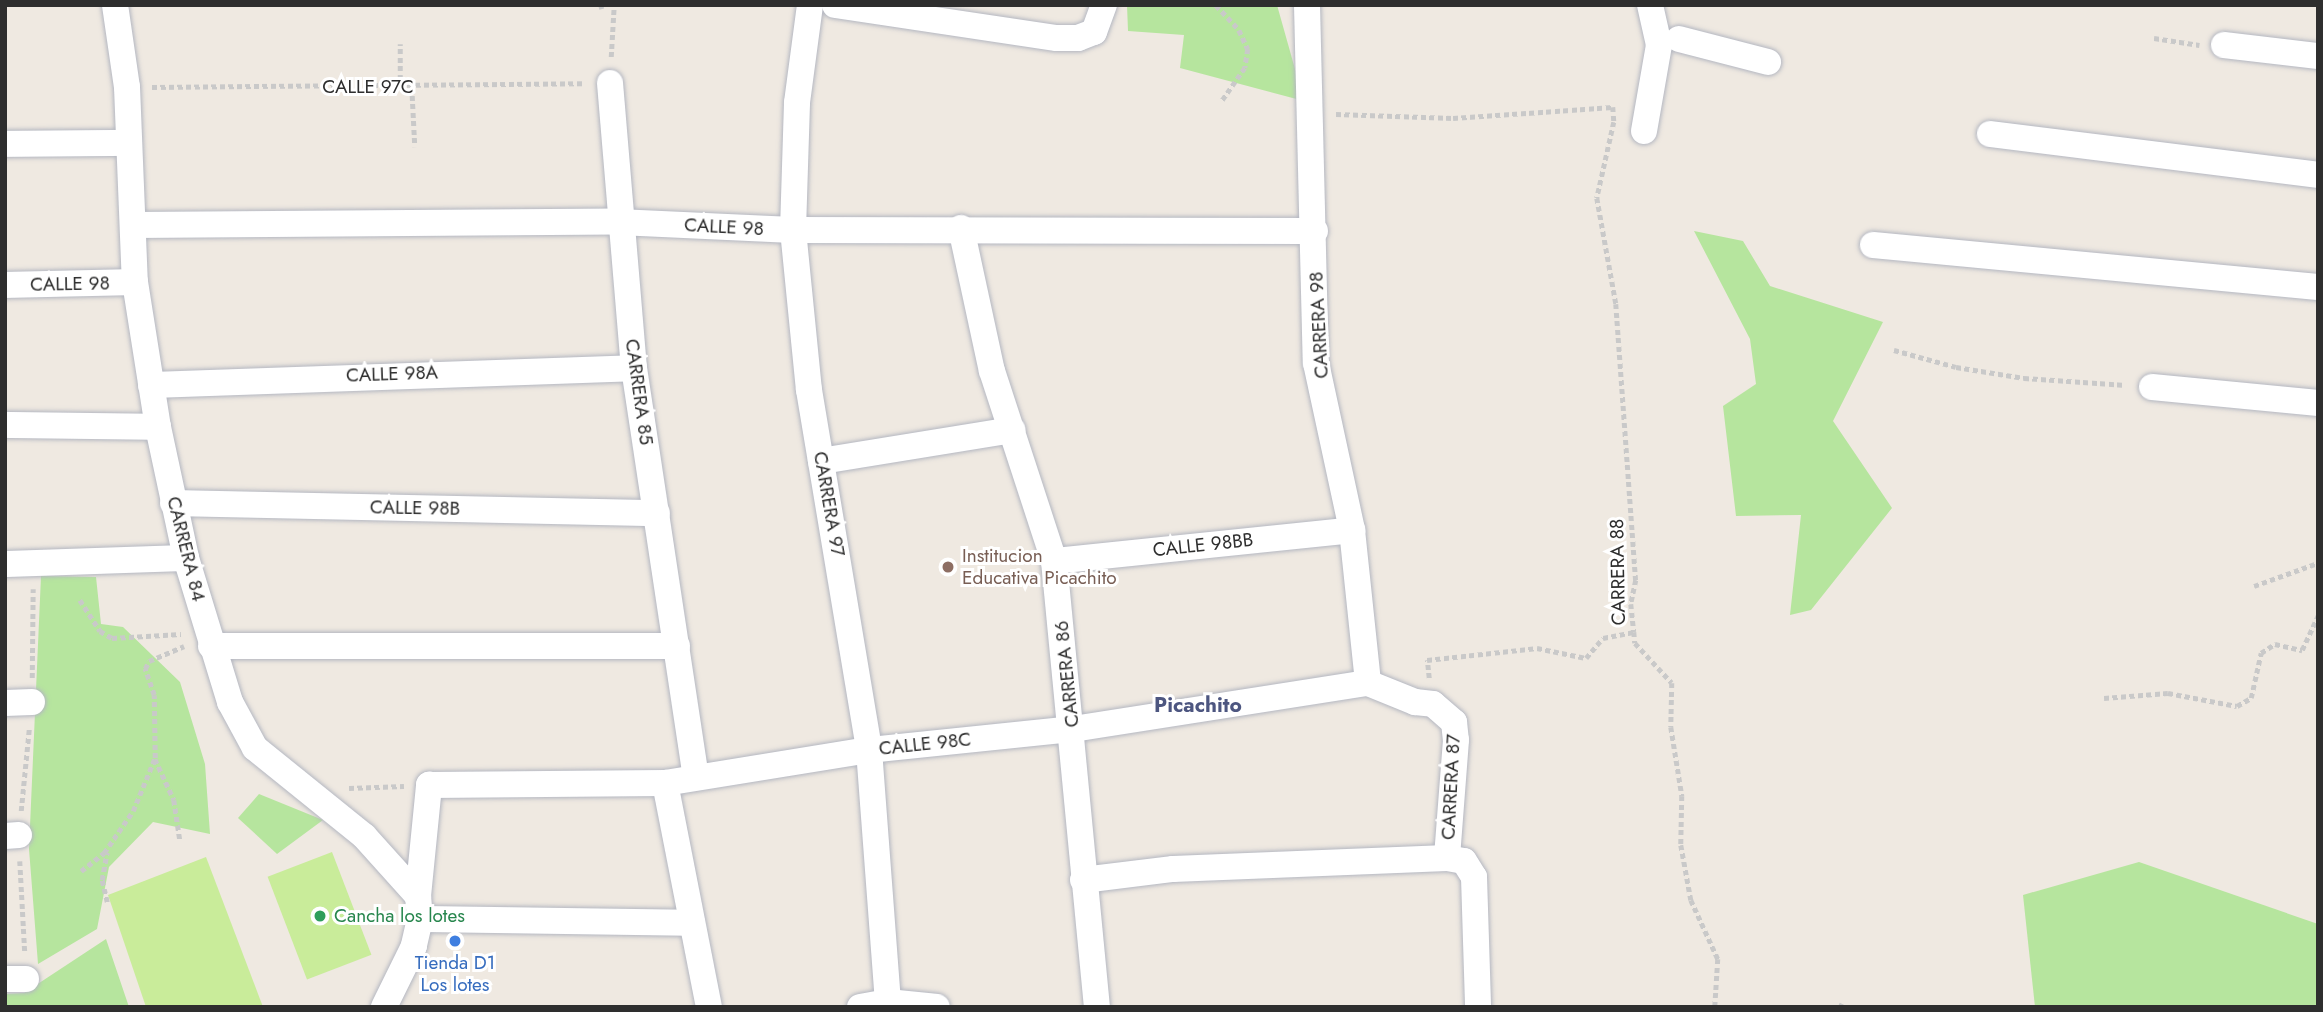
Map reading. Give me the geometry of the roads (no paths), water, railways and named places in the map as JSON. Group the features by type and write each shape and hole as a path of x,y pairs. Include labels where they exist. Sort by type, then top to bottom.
{"street":[{"name":"CARRERA 84","path":"115,5 127,87 127,143 135,282 173,503 208,637 230,702 255,748 364,836 419,908"},
{"name":"CARRERA 97","path":"810,5 797,103 793,230 809,390 869,750 888,1002"},
{"path":"835,5 1079,38 1094,32 1104,5"},
{"name":"CARRERA 98","path":"1307,5 1315,231 1316,363 1352,530 1368,683"},
{"path":"1644,131 1658,45 1650,5"},
{"path":"1679,39 1768,62"},
{"path":"2224,45 2318,57"},
{"name":"CARRERA 85","path":"610,83 618,222 634,368 696,776"},
{"path":"1990,134 2318,174"},
{"path":"5,144 127,143"},
{"name":"CALLE 98","path":"133,225 618,222 793,230 961,228 1315,231"},
{"name":"CARRERA 86","path":"961,228 992,371 1054,561 1073,729 1083,880 1097,1007"},
{"path":"1873,245 2318,287"},
{"name":"CALLE 98","path":"5,285 135,282"},
{"name":"CALLE 98A","path":"151,385 388,373 634,368"},
{"path":"2152,387 2318,403"},
{"path":"5,425 158,427"},
{"path":"821,461 1013,430"},
{"name":"CALLE 98B","path":"173,503 657,513"},
{"name":"CALLE 98BB","path":"1054,561 1352,530"},
{"path":"5,564 186,558"},
{"path":"208,637 360,647 677,646"},
{"name":"CALLE 98C","path":"419,908 429,785 666,783 869,750 1073,729 1368,683"},
{"name":"CARRERA 87","path":"1368,683 1415,702 1433,704 1454,722 1457,740 1447,859 1464,861 1474,877 1478,1007"},
{"path":"5,703 32,702"},
{"path":"666,783 709,1007"},
{"path":"1083,880 1173,869 1447,859"},
{"path":"384,1007 414,946 419,908 692,923"},
{"path":"860,1007 888,1002 937,1007"}],"place":[{"name":"Institucion Educativa Picachito","path":"948,567"},
{"name":"Cancha los lotes","path":"320,916"},
{"name":"Tienda D1 Los lotes","path":"455,941"}],"district":[{"name":"Picachito","path":"1198,705"}]}
